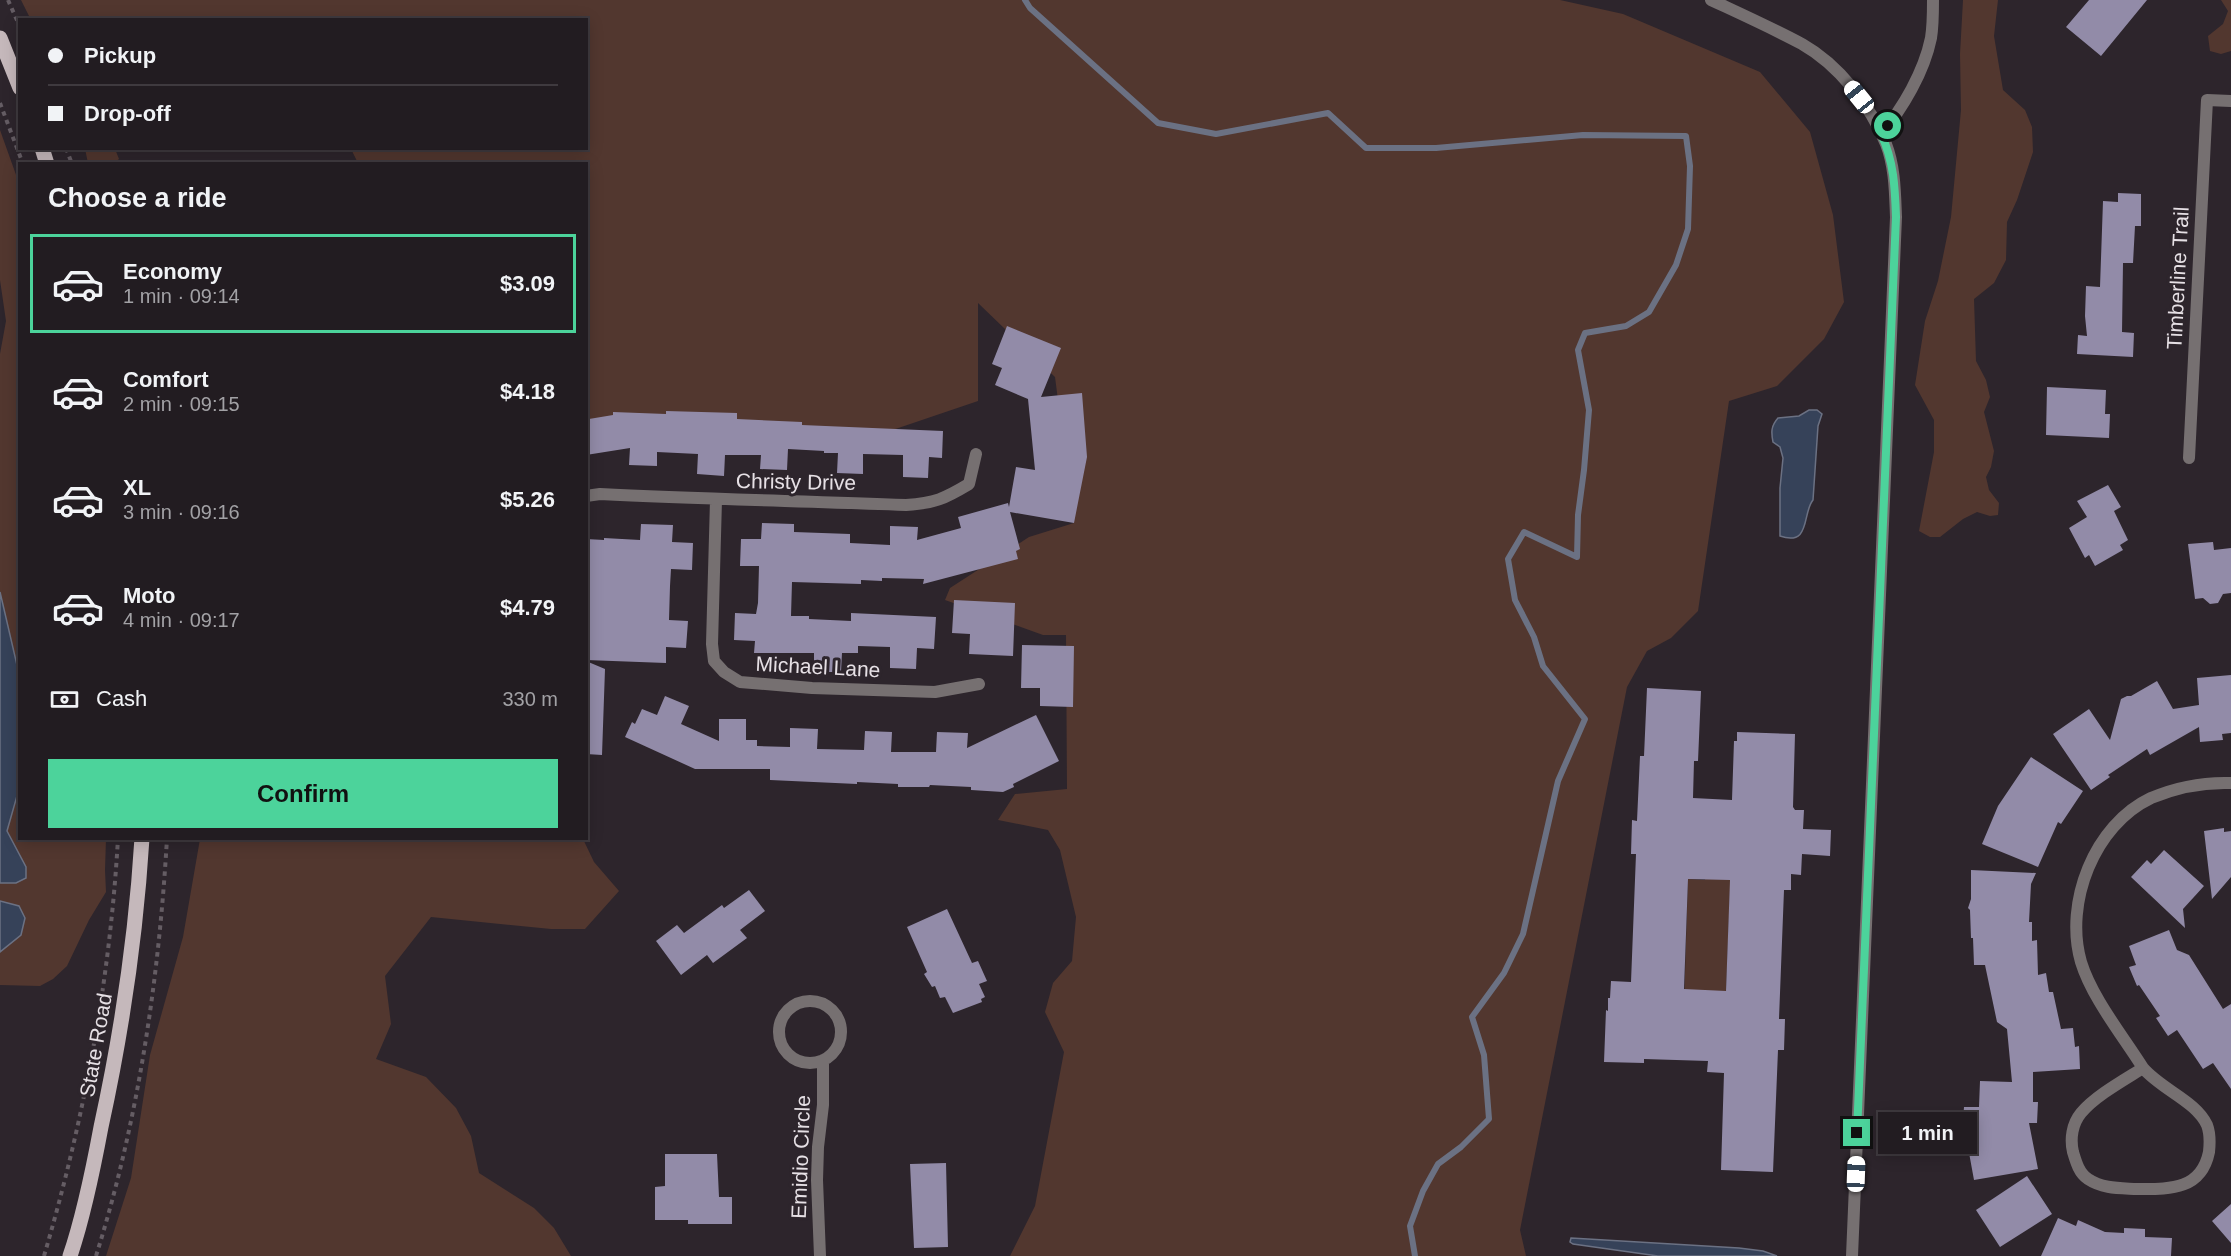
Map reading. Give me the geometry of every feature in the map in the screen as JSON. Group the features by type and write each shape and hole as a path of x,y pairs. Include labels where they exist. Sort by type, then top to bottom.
{"main road":[{"path":"0,38 18,83"},
{"name":"State Road","path":"70,1256 94,1165 117,1052 138,907 142,840"}],"street":[{"path":"1711,0 1804,45 1838,72 1869,110 1887,146 1894,179 1896,217 1852,1256"},
{"path":"1881,134 1908,95 1926,57 1931,36 1934,0"},
{"name":"Timberline Trail","path":"2189,459 2207,100 2231,100"},
{"name":"Christy Drive","path":"588,496 600,494 716,500 749,499 906,505 926,503 942,500 969,484 976,454"},
{"name":"Michael Lane","path":"716,500 712,644 714,661 724,672 740,682 812,688 935,692 979,684"},
{"path":"2143,1068 2080,1114 2071,1132 2071,1145 2082,1173 2089,1180 2108,1188 2167,1190 2182,1186 2193,1180 2203,1168 2210,1141 2208,1127 2200,1112 2157,1083 2143,1068 2106,1010 2082,963 2076,939 2075,922 2083,880 2095,854 2112,830 2149,799 2202,783 2231,783"},
{"path":"806,1001 822,1004 838,1019 840,1038 831,1055 823,1060 813,1063 792,1058 780,1041 781,1020 787,1011 806,1001"},
{"name":"Emidio Circle","path":"820,1256 817,1180 823,1105 823,1060"}],"path":[{"path":"8,0 18,22"},
{"path":"0,103 22,162"},
{"path":"44,1256 84,1102 105,973 118,840"},
{"path":"96,1256 113,1193 140,1071 159,944 167,840"}],"shaded area":[{"path":"21,0 1560,0 1623,14 1760,72 1810,132 1833,215 1844,302 1824,339 1777,386 1729,401 1698,611 1671,638 1647,651 1627,687 1520,1230 1526,1256 1010,1256 1035,1206 1064,1052 1045,1012 1053,983 1072,961 1076,917 1060,850 1048,830 998,820 1015,794 1067,789 1066,635 1043,635 945,600 950,588 1029,537 1074,523 1055,377 978,303 978,401 863,440 588,424 588,162 358,162 352,150 588,150 588,18 30,18"},
{"path":"1963,0 1998,0 1994,36 2003,90 2025,110 2032,127 2033,152 2007,222 2006,260 1994,283 1974,299 1976,361 1986,380 1990,397 1984,412 1994,451 1991,467 1986,477 1989,490 1999,503 1998,515 1990,516 1977,512 1963,519 1940,537 1930,537 1919,531 1934,452 1934,420 1915,385 1925,321 1938,281 1951,217 1961,110 1960,54"},
{"path":"2221,0 2231,0 2231,51 2221,54 2210,51 2208,36 2223,24 2228,11"},
{"path":"0,130 18,180 18,673 0,592 0,354 6,321 0,280"},
{"path":"85,150 115,150 119,159 115,162 88,162"},
{"path":"18,792 18,840 106,840 106,892 89,920 67,966 53,979 40,986 0,985 0,883 16,883 26,867 7,831"},
{"path":"200,840 583,840 594,862 619,891 585,929 551,929 431,917 385,976 391,1024 376,1059 426,1077 456,1108 471,1136 479,1173 534,1208 554,1228 571,1256 106,1256 131,1178 150,1055 183,937"},
{"path":"1706,864 1731,865 1726,991 1684,1006 1688,879 1705,880"}],"water":[{"path":"1809,410 1817,410 1822,414 1818,426 1813,500 1801,533 1797,537 1790,538 1780,536 1780,488 1783,458 1780,447 1773,442 1772,429 1778,418 1799,416"},
{"path":"0,592 18,669 18,792 7,831 26,867 26,878 16,883 0,883"},
{"path":"0,901 19,906 25,918 21,935 0,952"},
{"path":"1571,1238 1739,1248 1763,1251 1777,1256 1658,1256 1573,1244 1570,1242"}],"building":[{"path":"2089,0 2147,0 2101,56 2066,27"},
{"path":"2118,193 2141,194 2141,226 2135,226 2133,263 2123,263 2122,332 2134,333 2133,357 2077,354 2078,335 2087,336 2086,286 2100,287 2103,201 2118,202"},
{"path":"1007,326 1061,348 1041,397 1082,393 1087,457 1074,523 1010,512 1020,549 1016,551 1018,559 923,584 924,579 882,578 882,581 861,580 861,584 792,582 791,616 851,621 851,613 936,617 934,649 917,648 916,669 890,668 890,647 858,646 858,653 842,653 841,672 814,672 814,653 754,653 755,641 734,640 735,613 756,614 758,603 759,566 740,566 741,539 761,539 762,523 794,524 794,532 850,534 850,543 890,545 890,526 918,527 917,540 961,528 958,517 1008,503 1009,507 1016,467 1035,470 1028,399 995,385 1002,368 992,364"},
{"path":"2047,387 2106,390 2105,414 2110,414 2109,438 2046,435"},
{"path":"666,411 737,413 737,419 802,422 802,425 943,431 942,458 929,457 928,478 903,477 903,455 863,454 863,474 837,473 838,453 824,453 824,451 788,449 787,470 760,469 761,455 725,455 724,476 697,474 698,454 657,452 657,466 629,465 630,448 588,455 589,419 613,415 613,412 666,414"},
{"path":"2108,485 2121,507 2114,511 2128,540 2120,545 2123,550 2095,566 2089,555 2085,558 2069,528 2087,517 2077,501"},
{"path":"641,524 673,525 672,542 693,543 692,570 671,569 669,620 688,621 686,648 666,647 666,663 588,660 588,539 640,540"},
{"path":"2213,542 2214,550 2231,548 2231,593 2223,594 2218,603 2210,604 2203,598 2195,599 2188,544"},
{"path":"954,600 1015,603 1013,656 969,654 970,634 952,633"},
{"path":"1022,645 1074,646 1073,707 1040,706 1040,688 1021,688"},
{"path":"588,662 605,669 602,755 588,754"},
{"path":"2231,675 2231,733 2222,734 2223,740 2200,742 2199,727 2150,755 2147,749 2108,775 2110,777 2091,790 2053,734 2089,709 2110,740 2121,699 2157,681 2173,709 2199,705 2197,678"},
{"path":"1647,688 1701,691 1698,761 1694,761 1693,798 1732,800 1734,741 1737,741 1737,732 1795,734 1793,807 1795,810 1804,810 1803,829 1831,830 1830,856 1802,854 1801,875 1791,874 1791,890 1784,890 1779,1019 1785,1019 1784,1050 1778,1050 1773,1172 1721,1170 1724,1073 1707,1072 1708,1061 1644,1059 1644,1063 1604,1062 1606,1010 1608,1011 1611,981 1631,982 1636,854 1631,854 1632,820 1637,821 1640,756 1644,756","holes":["1688,879 1730,880 1726,991 1684,989"]},
{"path":"665,696 689,706 681,724 719,741 719,719 746,719 746,740 757,740 757,746 790,747 790,728 818,729 817,749 864,750 865,731 892,732 891,752 936,752 937,732 968,733 967,748 1036,715 1059,761 1013,784 1014,787 1003,792 971,790 971,787 930,785 929,787 898,787 898,784 770,780 770,769 695,769 625,737 632,722 635,724 642,709 657,715"},
{"path":"2031,757 2083,791 2061,824 2058,822 2038,867 1982,844 1998,806"},
{"path":"2224,828 2224,832 2231,831 2231,877 2212,899 2204,831"},
{"path":"2164,850 2204,886 2183,909 2185,928 2131,877 2147,860 2151,864"},
{"path":"1971,870 2036,873 2031,884 2029,922 2032,922 2032,941 2037,940 2038,975 2046,973 2049,992 2053,992 2061,1029 2073,1028 2075,1047 2079,1046 2080,1069 2033,1072 2033,1102 2038,1102 2037,1123 2029,1123 2038,1169 1974,1180 1963,1120 1964,1107 1979,1107 1980,1081 2012,1082 2007,1029 1997,1022 1985,965 1974,965 1973,938 1971,938 1968,908 1971,899"},
{"path":"749,890 765,911 740,930 747,938 713,963 707,955 681,975 656,941 677,925 684,933 722,905 724,908"},
{"path":"947,909 972,963 978,961 987,981 979,984 985,997 981,999 982,1002 953,1013 945,997 940,998 935,986 932,987 924,974 927,972 907,927"},
{"path":"2169,930 2177,950 2189,955 2223,1009 2231,1004 2231,1089 2213,1063 2203,1069 2177,1030 2168,1036 2156,1018 2160,1016 2139,985 2137,986 2129,967 2136,965 2129,946"},
{"path":"665,1154 717,1154 719,1197 732,1197 732,1224 688,1224 688,1220 655,1220 655,1187 665,1186"},
{"path":"946,1163 948,1247 914,1248 910,1164"},
{"path":"2027,1176 2052,1214 2000,1247 1976,1210"},
{"path":"2231,1204 2231,1243 2212,1221"},
{"path":"2058,1218 2076,1226 2078,1220 2105,1232 2124,1233 2124,1228 2145,1229 2145,1237 2172,1238 2171,1256 2041,1256"}],"waterway":[{"path":"1025,0 1030,8 1158,123 1216,134 1328,113 1366,148 1436,148 1583,135 1686,136 1690,166 1688,229 1676,265 1649,312 1626,326 1585,333 1578,350 1589,410 1578,515 1577,557 1524,532 1508,559 1515,600 1534,637 1543,666 1585,719 1558,781 1523,934 1504,973 1472,1017 1484,1055 1489,1119 1461,1147 1438,1164 1423,1191 1410,1226 1415,1256"}],"route":[{"path":"1857,1133 1896,217 1894,179 1887,146 1881,134 1888,126"}]}
